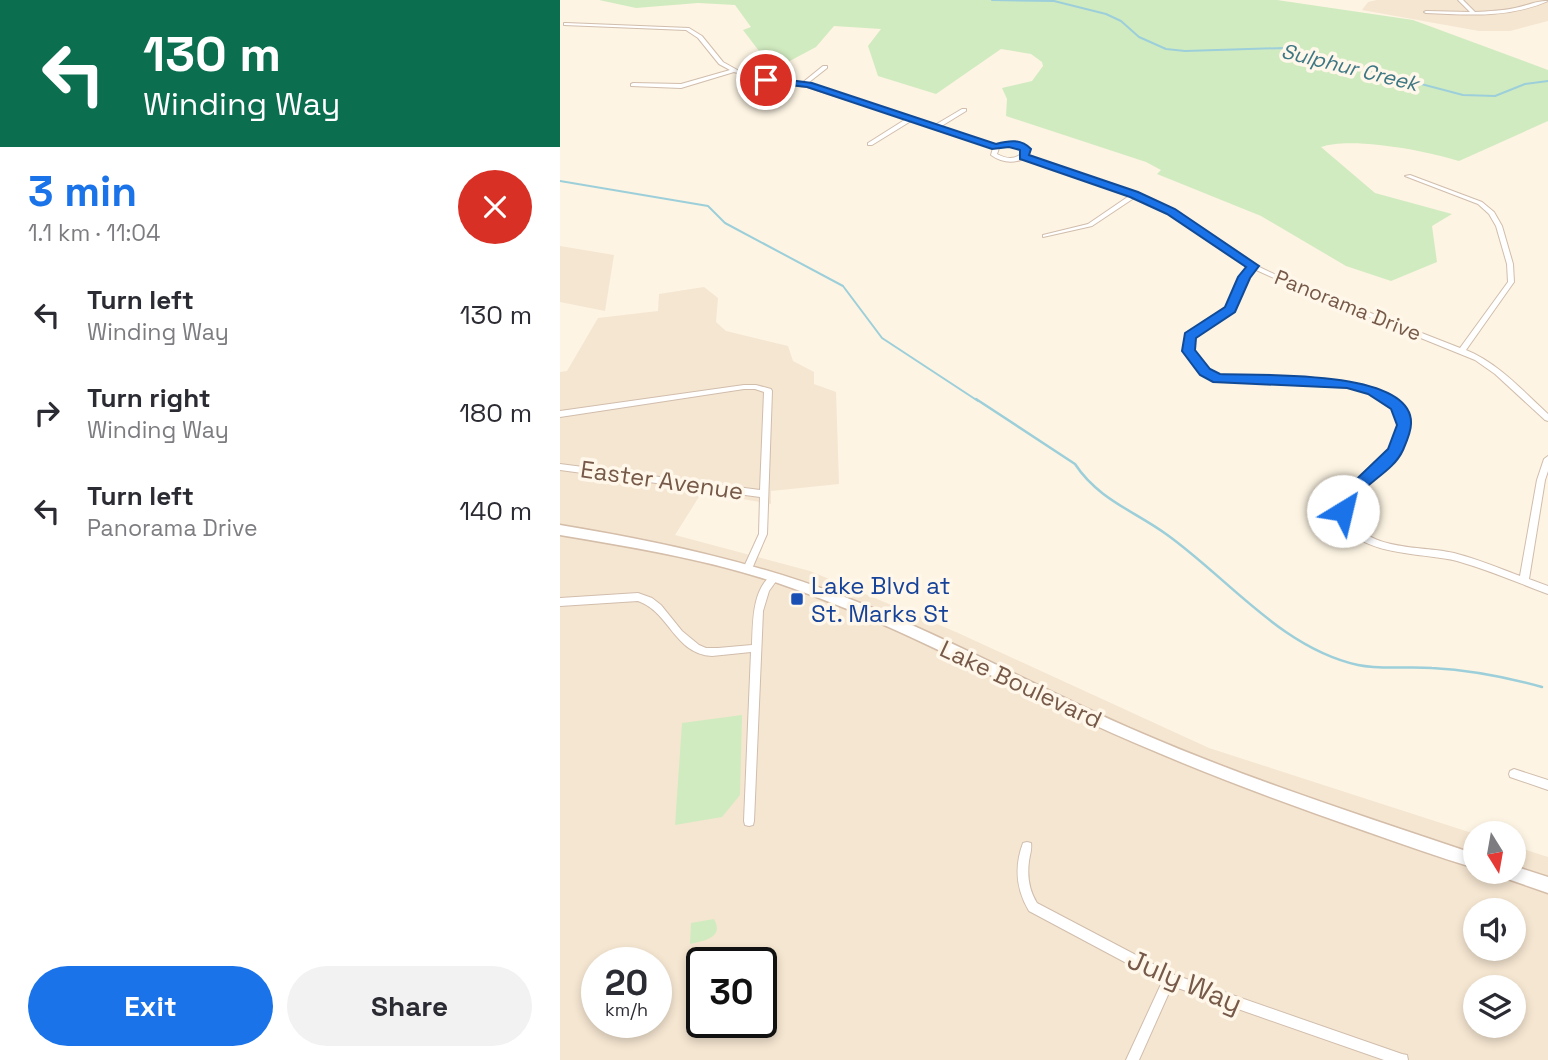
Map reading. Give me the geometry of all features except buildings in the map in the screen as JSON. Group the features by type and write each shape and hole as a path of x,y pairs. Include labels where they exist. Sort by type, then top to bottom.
{"main road":[{"name":"Lake Boulevard","path":"560,530 748,569 774,577 858,608 1085,715 1205,766 1295,801 1463,857"},
{"path":"1526,877 1548,884"}],"street":[{"path":"1461,0 1474,13"},
{"path":"1426,12 1474,13 1517,9 1546,0"},
{"name":"Panorama Drive","path":"566,24 687,29 700,37 716,58 732,71 766,80 804,84 996,147 1019,145 1026,149 1024,157"},
{"path":"804,84 825,67"},
{"path":"633,85 661,87 690,84 732,71"},
{"path":"935,127 964,110"},
{"path":"870,144 910,119"},
{"name":"Panorama Drive","path":"996,147 993,153 1001,159 1024,157 1134,195 1185,219 1253,266 1370,316 1462,350 1491,366 1548,418"},
{"path":"1408,176 1480,203 1492,213 1499,226 1510,264 1511,282 1462,350"},
{"path":"1045,236 1096,222 1134,195"},
{"path":"1253,266 1244,277 1230,309 1193,333 1188,340 1188,351 1197,364 1208,375 1218,379 1347,384 1366,388 1386,398 1403,416 1402,434 1388,461 1345,501 1343,514 1349,526 1378,544 1453,557 1548,590"},
{"path":"560,414 744,387 765,388 769,397 762,539 748,569"},
{"path":"1524,582 1541,480 1548,459"},
{"name":"Easter Avenue","path":"560,467 764,494"},
{"path":"749,821 758,611 765,590 774,577"},
{"path":"560,602 638,597 647,599 656,604 689,643 699,649 712,652 757,648"},
{"path":"1514,775 1548,785"},
{"name":"July Way","path":"1027,847 1023,877 1033,906 1169,979 1217,998 1402,1060"},
{"path":"1132,1060 1169,979"}],"shaded area":[{"path":"1548,0 1548,21 1510,31 1479,31 1362,10 1368,2"},
{"path":"560,246 614,255 605,311 560,302"},
{"path":"704,287 718,298 716,322 726,331 788,346 793,361 814,372 814,384 836,392 839,484 771,491 771,504 702,492 675,535 810,571 956,632 1209,748 1463,830 1463,884 1526,884 1526,850 1548,857 1548,1060 560,1060 560,372 567,371 598,318 658,311 659,294"}],"green space":[{"path":"599,0 1277,0 1413,20 1548,70 1548,121 1459,161 1410,149 1369,144 1334,144 1321,147 1375,193 1452,214 1432,226 1437,262 1391,281 1346,266 1261,216 1157,174 1161,170 1146,162 1006,116 1007,99 1002,88 1032,81 1043,66 1042,62 1031,54 1001,49 936,94 878,76 868,46 881,29 834,26 816,47 786,63 759,51 743,30 751,27 735,5 698,3 636,8"},
{"path":"742,715 740,795 722,817 675,825 682,723"},
{"path":"714,919 717,925 715,934 706,940 690,944 691,923"}],"waterway":[{"name":"Sulphur Creek","path":"992,0 1054,1 1106,14 1121,21 1139,37 1166,49 1185,51 1284,48 1463,95 1495,96 1525,84 1548,81"},
{"path":"560,181 708,206 725,223 843,286 882,338 978,401"},
{"path":"976,399 1075,464 1105,495 1166,534 1256,610 1304,644 1358,665 1460,670 1542,687"}],"place":[{"name":"Lake Blvd at St. Marks St","path":"797,599"}],"route":[{"path":"766,80 808,85 996,147 1004,144 1019,145 1026,149 1024,157 1134,195 1171,211 1253,266 1244,277 1230,309 1190,336 1188,351 1205,372 1218,379 1347,384 1373,391 1396,406 1403,416 1404,425 1395,450 1388,461 1349,496 1343,511"}]}
